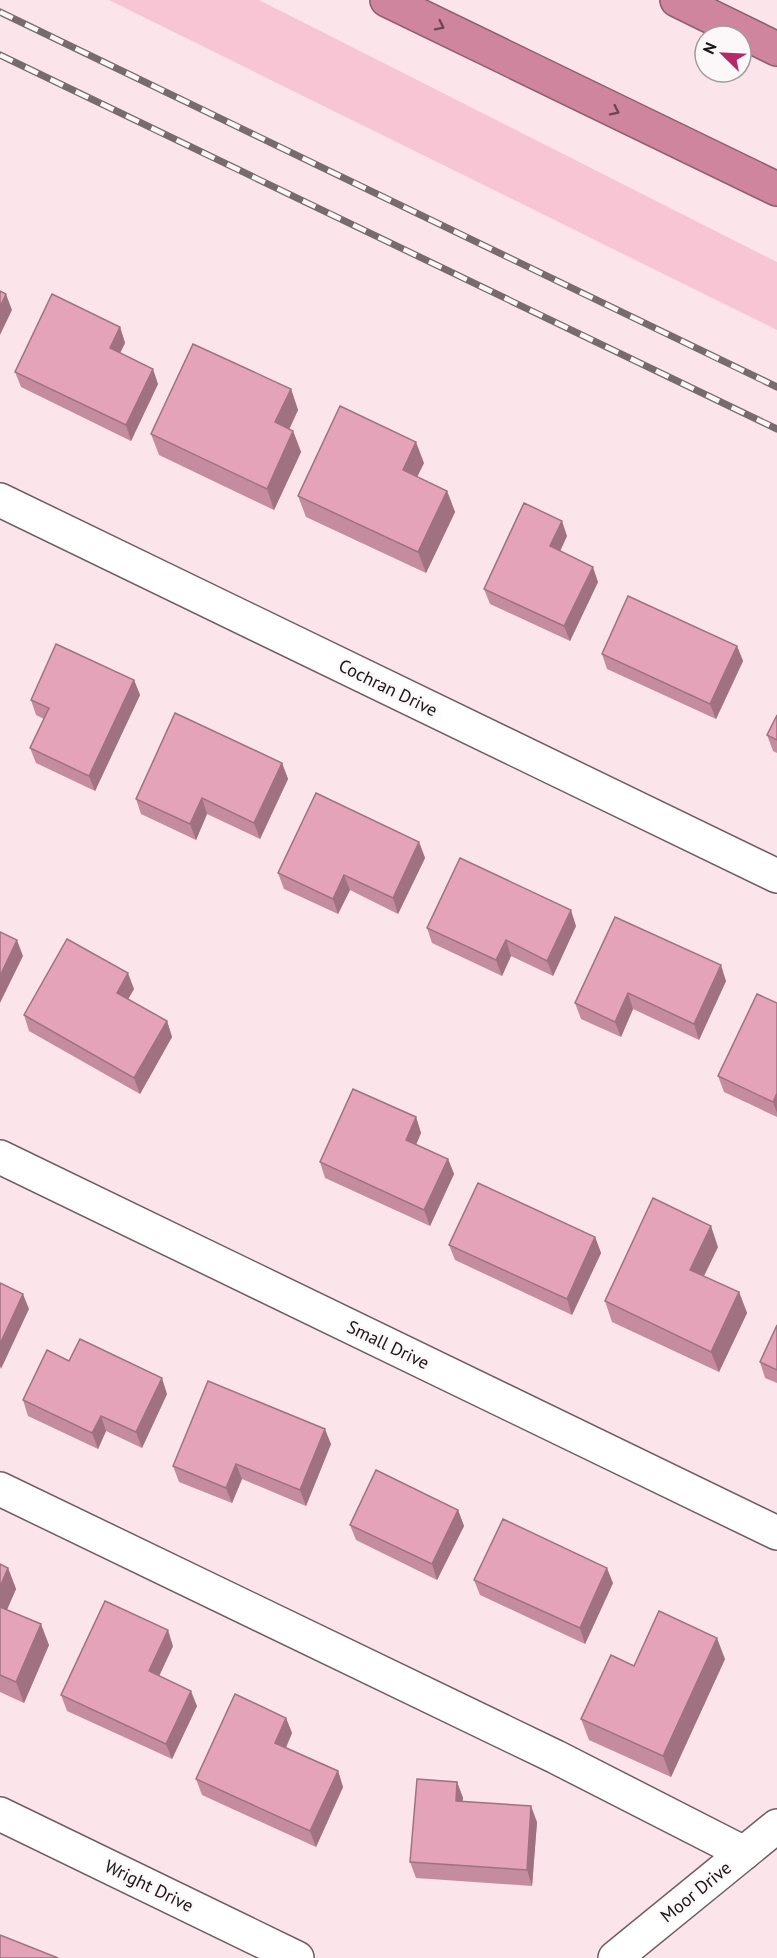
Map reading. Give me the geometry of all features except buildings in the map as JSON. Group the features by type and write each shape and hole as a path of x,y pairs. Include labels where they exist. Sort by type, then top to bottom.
{"highway":[{"path":"387,0 777,189"},
{"path":"677,0 777,50"}],"street":[{"name":"Cochran Drive","path":"0,500 777,876"},
{"name":"Small Drive","path":"0,1157 777,1533"},
{"path":"0,1489 556,1757 744,1853"},
{"name":"Wright Drive","path":"0,1815 297,1958"},
{"name":"Moor Drive","path":"615,1958 777,1826"}],"shaded area":[{"path":"109,0 259,0 777,262 777,330"}],"railway":[{"path":"0,12 777,387"},
{"path":"0,55 777,429"}]}
